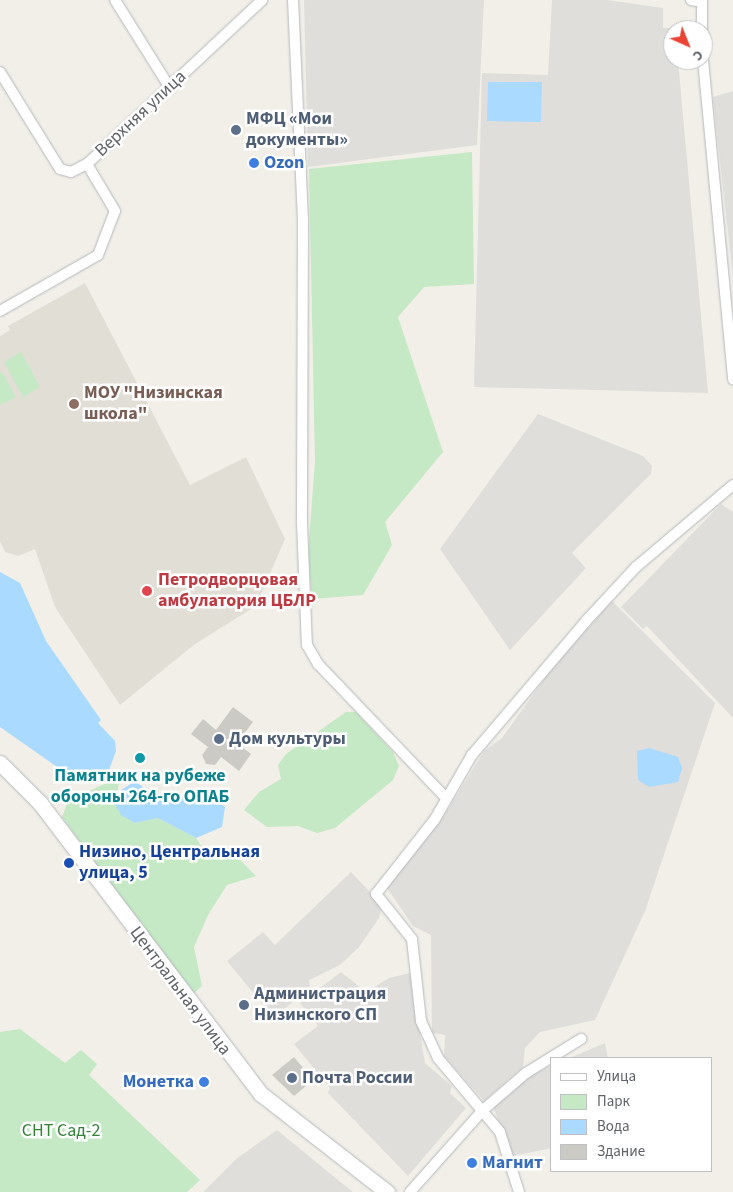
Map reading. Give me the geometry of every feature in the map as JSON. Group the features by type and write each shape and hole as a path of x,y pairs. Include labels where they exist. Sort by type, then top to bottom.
{"street":[{"path":"115,0 170,88"},
{"name":"Верхняя улица","path":"0,310 98,255 115,211 88,164 262,0"},
{"path":"293,0 303,189 302,523 307,645 318,664 446,798"},
{"path":"698,1 701,20"},
{"path":"704,70 733,380"},
{"path":"0,72 60,169 71,172 88,164"},
{"path":"519,1192 500,1132 484,1109 438,1058 421,1020 412,939 376,894 446,798 472,755 636,567 733,484"},
{"name":"Центральная улица","path":"0,763 40,803 260,1094 387,1192"},
{"path":"552,1057 581,1039"},
{"path":"410,1192 484,1109 526,1073 550,1058"}],"shaded area":[{"path":"304,0 484,0 477,145 308,167"},
{"path":"552,0 607,0 663,8 663,70 679,70 708,393 474,387 482,73 548,75"},
{"path":"733,91 733,278 713,97"},
{"path":"85,283 190,485 246,457 285,539 256,606 195,644 120,705 55,607 35,549 18,556 5,552 0,541 0,336 10,330 8,326"},
{"path":"538,414 643,456 652,466 651,474 572,553 586,568 510,650 440,549"},
{"path":"721,504 733,512 733,718 647,626 643,629 621,607"},
{"path":"612,601 715,703 645,911 595,1020 540,1032 525,1048 523,1067 484,1101 444,1056 445,1035 432,1033 431,935 413,926 387,888 442,819 484,751 502,738 550,671"},
{"path":"351,872 382,905 379,918 359,947 340,965 309,980 310,987 274,1018 227,961 263,932 275,945"},
{"path":"341,972 366,992 389,978 410,973 425,1063 452,1086 450,1093 466,1108 408,1176 328,1093 330,1088 294,1044 318,1026 300,1003"},
{"path":"605,1043 608,1057 572,1057"},
{"path":"550,1067 550,1148 513,1156 493,1107 532,1074"},
{"path":"277,1130 353,1192 203,1192 236,1159"}],"green space":[{"path":"472,152 474,284 424,287 398,317 443,452 385,522 392,545 363,595 312,599 308,554 315,461 309,169"},
{"path":"21,352 40,387 23,397 4,362"},
{"path":"2,372 16,397 0,405 0,373"},
{"path":"346,712 356,712 393,752 399,766 393,780 335,828 317,833 298,826 267,827 244,810 259,792 281,779 278,765 286,754"},
{"path":"111,781 119,783 115,804 135,823 158,818 196,838 202,847 240,860 256,876 227,885 208,915 194,947 202,986 192,995 62,817 68,801"},
{"name":"СНТ Сад-2","path":"20,1029 65,1063 81,1050 97,1064 89,1075 200,1180 187,1192 0,1192 0,1032"}],"water":[{"path":"488,82 542,82 541,122 487,121"},
{"path":"0,572 20,583 46,641 101,720 98,723 115,741 116,751 109,770 83,778 70,776 0,727"},
{"path":"649,748 678,757 682,768 678,782 649,787 638,780 637,751"},
{"path":"135,781 153,795 168,798 209,795 225,807 222,827 196,838 158,818 135,823 121,815 115,804 120,791"}],"building":[{"name":"Дом культуры","path":"233,707 253,722 237,743 251,754 239,771 221,757 215,765 206,764 202,755 208,747 191,734 203,719 216,730"},
{"name":"Почта России","path":"294,1057 313,1080 294,1096 272,1075"}],"place":[{"name":"МФЦ «Мои документы»","path":"236,130"},
{"name":"Ozon","path":"254,163"},
{"name":"МОУ \"Низинская школа\"","path":"74,404"},
{"name":"Петродворцовая амбулатория ЦБЛР","path":"147,591"},
{"name":"Дом культуры","path":"219,739"},
{"name":"Памятник на рубеже обороны 264-го ОПАБ","path":"140,758"},
{"name":"Низино, Центральная улица, 5","path":"69,863"},
{"name":"Администрация Низинского СП","path":"244,1005"},
{"name":"Почта России","path":"292,1078"},
{"name":"Монетка","path":"204,1082"},
{"name":"Магнит","path":"472,1163"}]}
